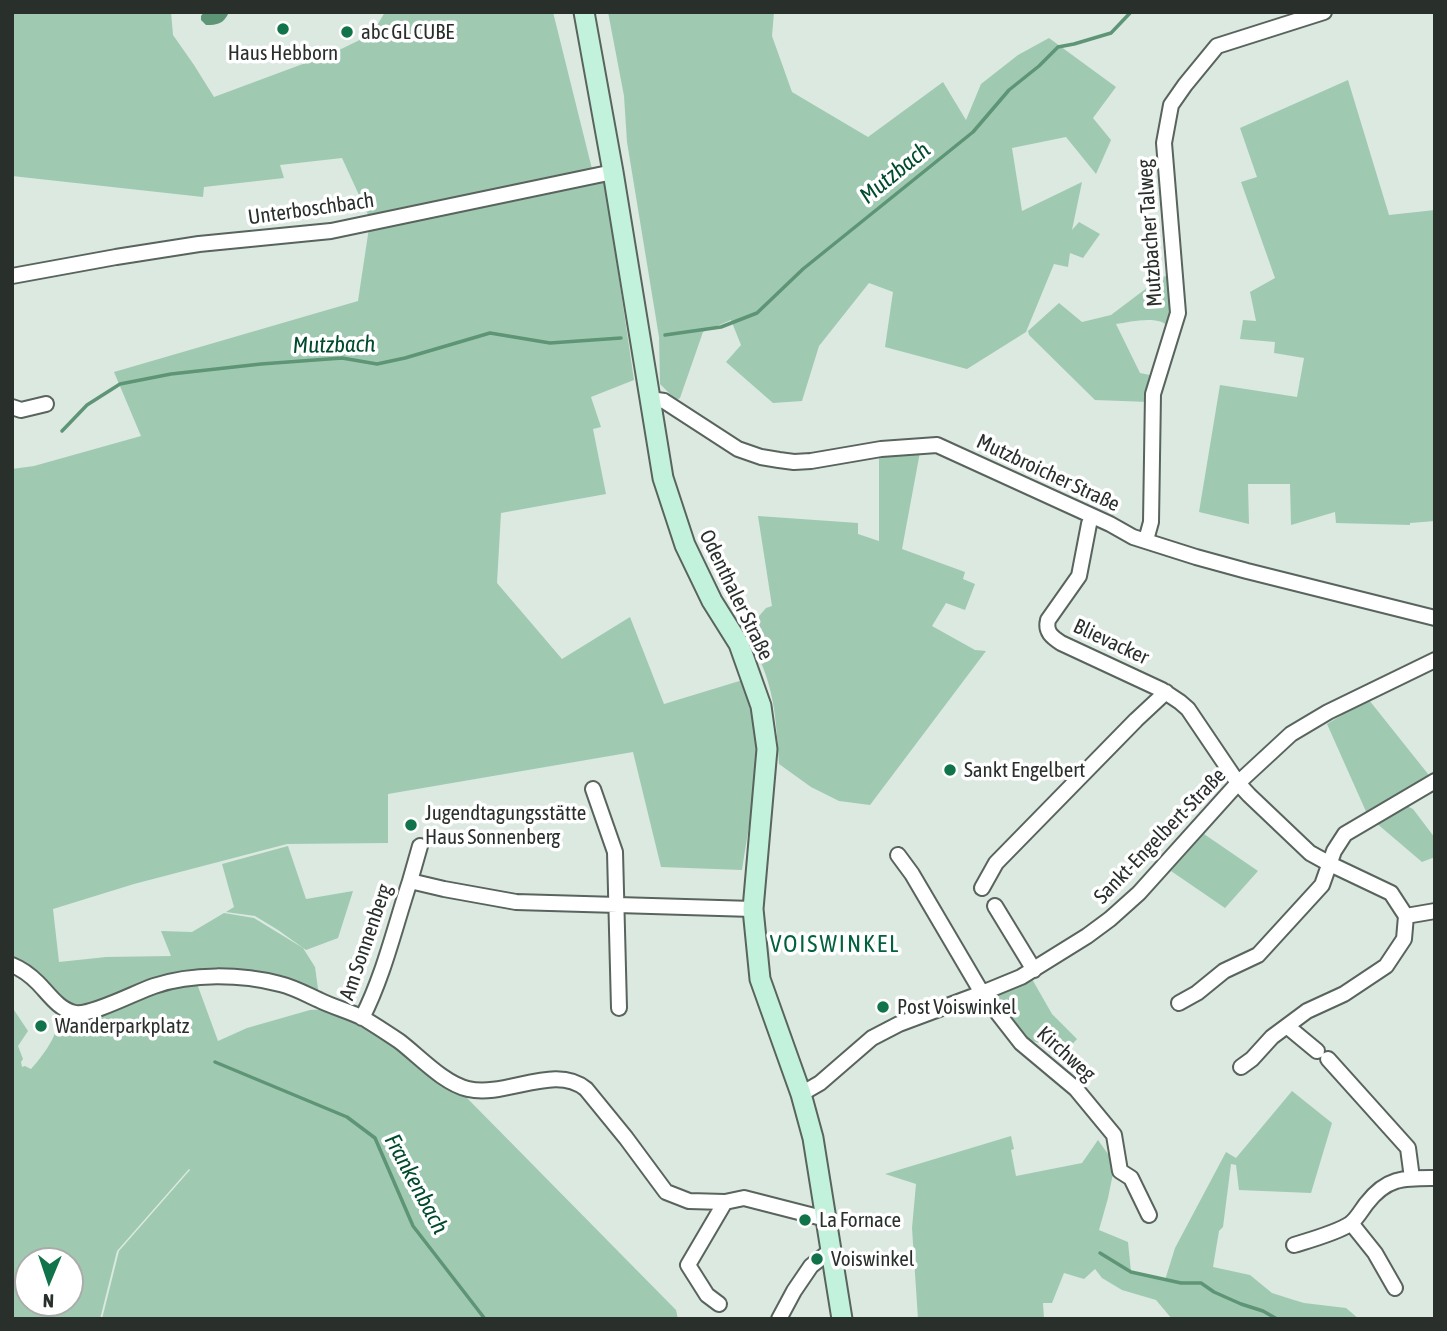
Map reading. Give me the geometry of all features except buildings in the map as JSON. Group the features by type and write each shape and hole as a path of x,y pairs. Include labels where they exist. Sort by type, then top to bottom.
{"main road":[{"name":"Odenthaler Straße","path":"584,12 663,478 685,545 712,601 739,644 761,706 767,749 753,909 760,979 814,1138 842,1319"}],"street":[{"name":"Mutzbacher Talweg","path":"1146,540 1152,523 1153,394 1178,313 1164,143 1171,105 1217,46 1324,12"},
{"name":"Unterboschbach","path":"12,276 199,244 331,231 612,172"},
{"name":"Mutzbroicher Straße","path":"650,399 664,401 738,449 770,459 811,461 881,449 937,445 1133,537 1247,571 1435,618"},
{"path":"12,407 21,410 46,404"},
{"name":"Blievacker","path":"1092,516 1079,576 1049,617 1048,632 1061,643 1166,692 1180,702 1188,709 1238,783 1310,853 1391,893 1406,916"},
{"name":"Sankt-Engelbert-Straße","path":"801,1094 820,1083 859,1048 882,1032 1034,970 1087,936 1139,893 1238,783 1291,734 1328,712 1435,660"},
{"path":"982,888 996,863 1166,692"},
{"path":"1179,1003 1197,993 1224,971 1258,955 1322,885 1334,851 1345,834 1435,781"},
{"path":"593,789 615,852 619,1008"},
{"name":"Am Sonnenberg","path":"362,1017 384,962 420,846"},
{"name":"Kirchweg","path":"898,855 982,993 1021,1043 1076,1089 1114,1135 1120,1171 1131,1178 1149,1214"},
{"name":"Am Sonnenberg","path":"410,881 516,902 753,909"},
{"path":"995,906 1034,970"},
{"path":"1241,1067 1272,1037 1307,1011 1344,994 1387,966 1404,939 1406,916 1435,911"},
{"path":"12,965 23,970 39,983 51,998 75,1013 89,1011 181,978 252,978 285,985 362,1017 400,1042 438,1073 470,1089 483,1091 558,1078 578,1082 586,1088 666,1192 689,1201 725,1202 744,1198 826,1219"},
{"path":"1288,1027 1322,1055 1408,1149 1412,1178"},
{"path":"1294,1245 1351,1223 1376,1191 1396,1180 1435,1178"},
{"path":"719,1304 707,1295 688,1265 725,1202"},
{"path":"1351,1223 1375,1253 1395,1288"},
{"path":"779,1319 811,1266 830,1251"}],"shaded area":[{"path":"12,12 171,12 173,35 214,97 335,52 372,34 385,12 553,12 592,169 370,219 342,158 280,165 284,178 204,187 203,197 12,176"},
{"path":"204,12 229,12 220,23 206,25 201,20"},
{"path":"608,12 774,12 772,36 792,92 868,137 943,82 966,120 981,84 1018,55 1049,38 1116,87 1093,118 1111,140 1096,174 1066,137 1012,148 1022,211 1082,182 1072,230 1079,222 1100,234 1083,258 1070,253 1068,267 1054,264 1026,332 967,369 885,347 893,292 869,283 819,346 802,401 773,403 726,362 741,345 731,320 703,332 680,398 676,400 660,384 659,337 627,142 624,96"},
{"path":"1348,80 1389,215 1435,210 1435,521 1410,525 1336,523 1335,512 1291,525 1290,484 1248,484 1249,524 1199,512 1220,385 1297,397 1304,358 1274,353 1275,342 1240,339 1243,320 1256,321 1250,292 1275,278 1241,182 1257,177 1240,128"},
{"path":"609,175 616,258 634,380 591,397 601,427 593,429 606,494 501,513 497,583 562,659 630,617 664,704 746,679 756,728 757,760 742,870 661,867 633,752 388,794 388,843 287,844 134,884 53,909 59,962 106,957 171,956 161,931 192,932 224,913 254,918 303,948 315,967 319,996 211,972 83,1008 71,1005 12,960 12,469 34,466 141,436 114,372 358,301 370,221"},
{"path":"1169,275 1173,310 1168,326 1150,320 1116,324 1140,373 1150,375 1149,402 1095,400 1029,335 1028,331 1059,303 1082,322 1111,315 1160,278"},
{"path":"920,452 902,549 965,572 963,579 975,584 965,610 946,603 932,626 975,650 986,651 870,805 839,801 811,787 779,764 771,692 764,669 746,631 766,608 772,606 758,516 858,523 858,534 879,541 879,453"},
{"path":"1369,700 1432,779 1368,816 1327,724 1342,715 1340,713"},
{"path":"1407,806 1413,809 1435,838 1435,857 1422,862 1375,822"},
{"path":"1204,834 1258,871 1225,908 1171,871"},
{"path":"288,846 306,899 353,891 338,938 306,950 255,916 226,912 234,907 222,864"},
{"path":"1032,979 1052,1014 1077,1039 1067,1050 1020,1038 993,998"},
{"path":"196,981 218,1041 247,1028 310,1010 327,1009 439,1074 467,1098 676,1310 678,1319 102,1319 119,1251 189,1169 117,1251 100,1319 12,1319 12,1007 28,1031 18,1046 23,1059 22,1067 31,1069 40,1059 66,1015"},
{"path":"1292,1091 1332,1123 1311,1193 1239,1190 1236,1165 1231,1164 1223,1227 1219,1231 1213,1267 1250,1275 1272,1293 1294,1300 1346,1308 1359,1319 1172,1319 1156,1300 1122,1290 1102,1278 1095,1269 1084,1279 1064,1273 1052,1303 1043,1303 1044,1319 918,1319 912,1228 916,1184 885,1174 1011,1136 1016,1176 1082,1163 1098,1140 1115,1164 1099,1230 1128,1242 1131,1272 1165,1280 1175,1248 1226,1152 1236,1158"}],"waterway":[{"name":"Mutzbach","path":"665,335 721,327 757,313 803,269 973,132 1009,90 1058,47 1111,33 1131,12"},
{"name":"Mutzbach","path":"62,431 87,405 120,384 171,374 342,358 377,364 490,333 550,343 621,338"},
{"name":"Frankenbach","path":"215,1062 347,1117 375,1138 413,1226 485,1319"},
{"path":"1100,1253 1131,1272 1181,1283 1201,1283 1214,1292 1277,1319"}],"place":[{"name":"Haus Hebborn","path":"283,29"},
{"name":"abc GL CUBE","path":"347,32"},
{"name":"Sankt Engelbert","path":"950,770"},
{"name":"Jugendtagungsstätte Haus Sonnenberg","path":"411,825"},
{"name":"Post Voiswinkel","path":"883,1007"},
{"name":"Wanderparkplatz","path":"41,1026"},
{"name":"La Fornace","path":"805,1220"},
{"name":"Voiswinkel","path":"817,1259"}],"district":[{"name":"VOISWINKEL","path":"835,944"}]}
